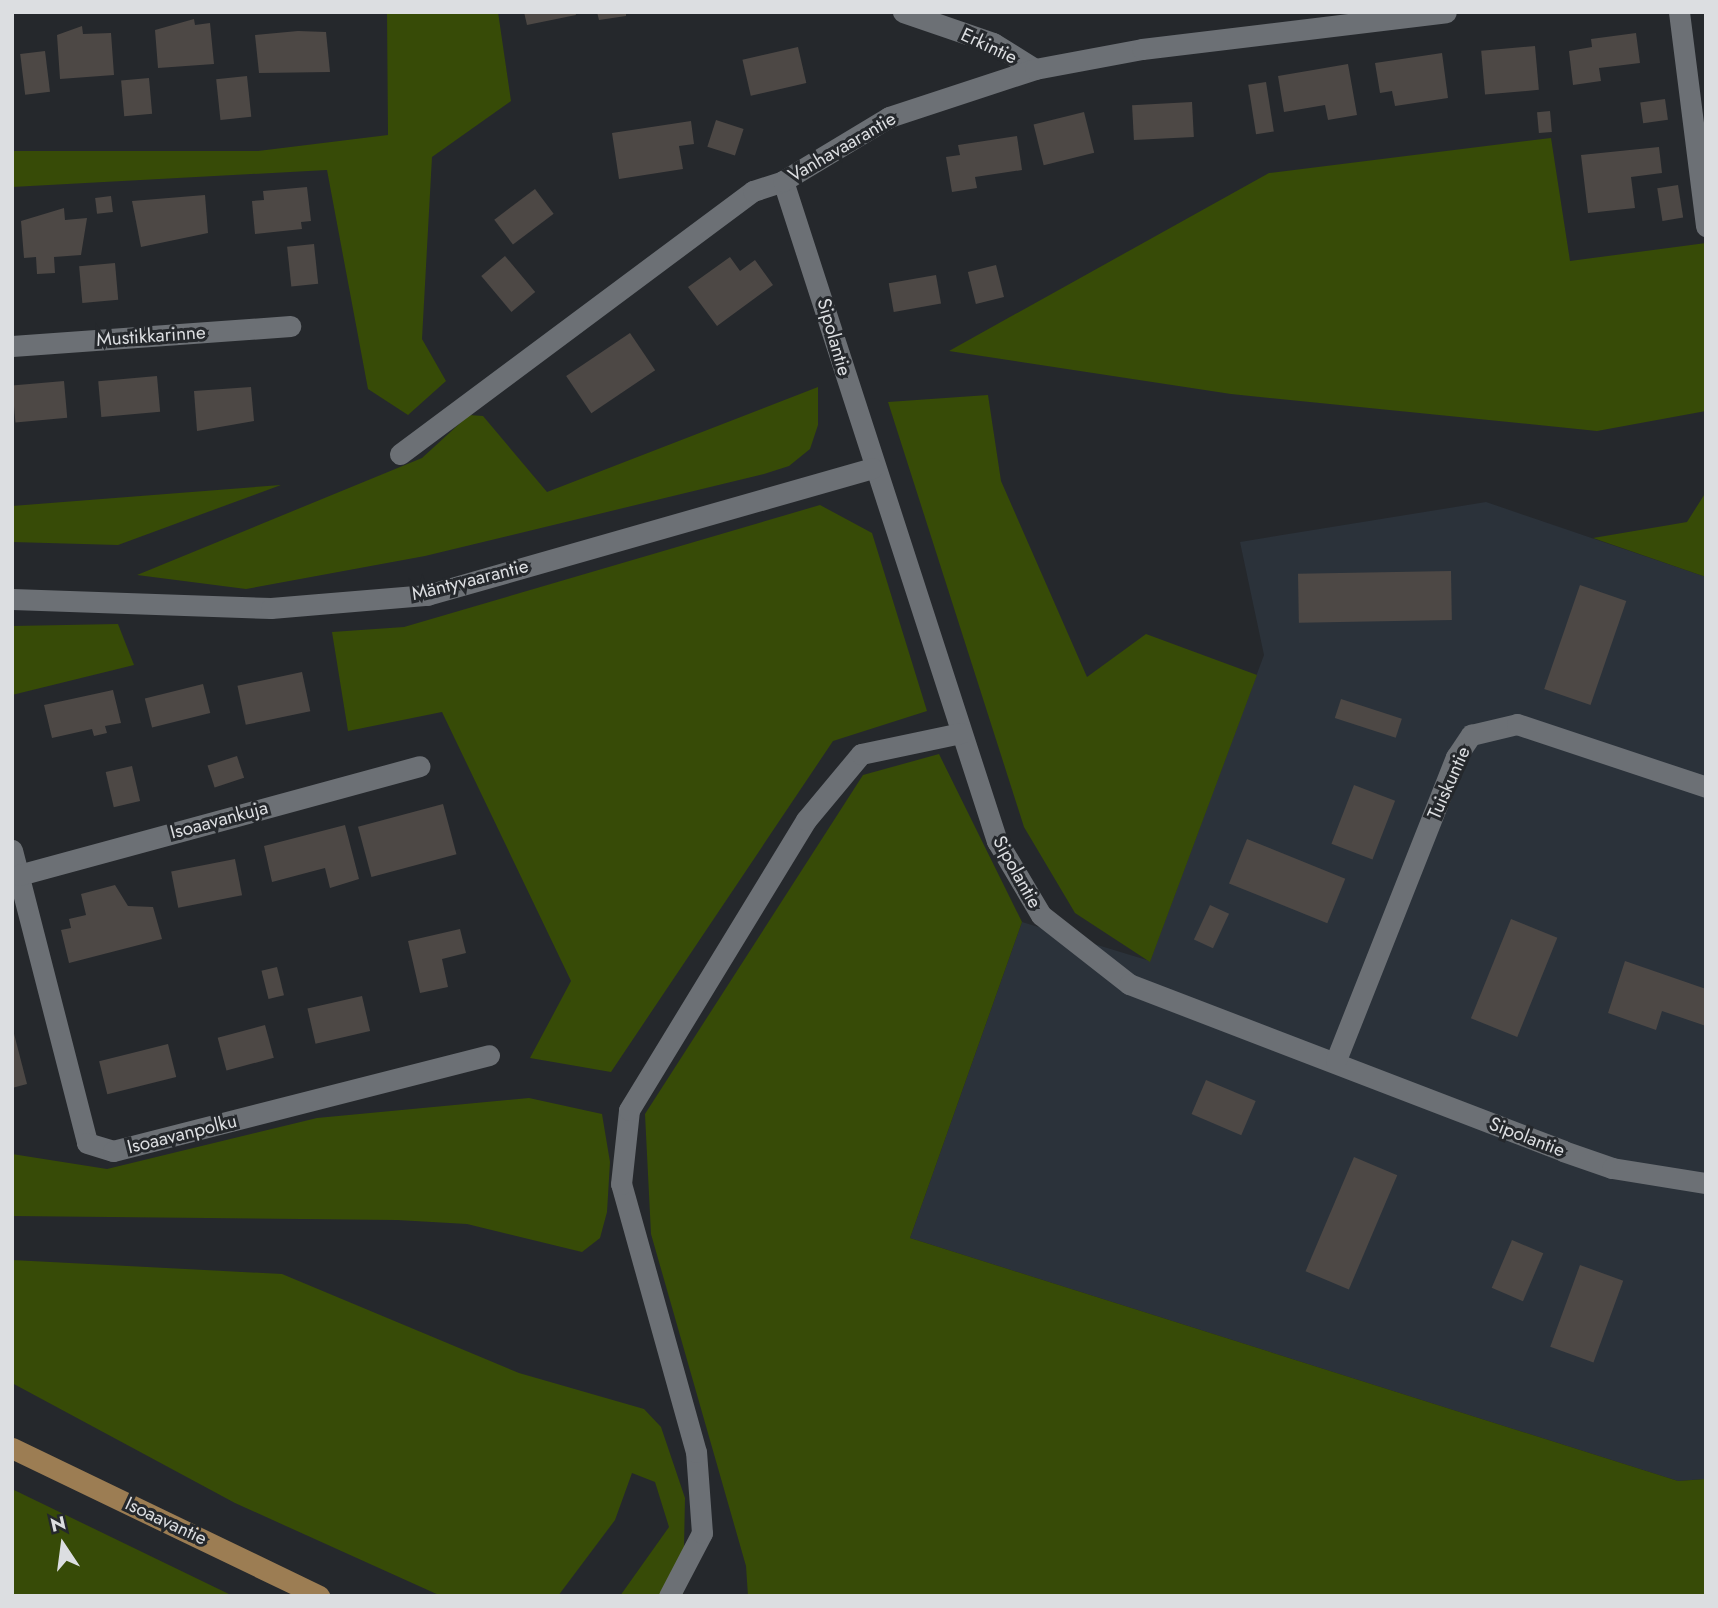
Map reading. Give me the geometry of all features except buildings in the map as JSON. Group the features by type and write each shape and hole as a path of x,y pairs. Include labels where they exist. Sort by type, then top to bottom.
{"main road":[{"name":"Isoaavantie","path":"12,1448 319,1596"}],"street":[{"name":"Erkintie","path":"903,12 993,43 1035,69"},
{"name":"Vanhavaarantie","path":"400,454 753,191 783,181 889,117 1035,69 1142,49 1446,12"},
{"path":"1679,12 1701,160 1706,226"},
{"name":"Sipolantie","path":"783,181 872,468 997,841 1041,915 1129,985 1335,1060 1600,1164 1706,1182"},
{"name":"Mustikkarinne","path":"12,346 290,326"},
{"name":"Mäntyvaarantie","path":"12,599 271,608 427,595 872,468"},
{"name":"Tuiskuntie","path":"1335,1060 1456,757 1471,735 1517,724 1706,787"},
{"path":"669,1596 702,1533 696,1452 621,1184 629,1110 806,820 861,754 961,733"},
{"name":"Isoaavankuja","path":"19,875 419,766"},
{"name":"Isoaavanpolku","path":"12,850 87,1143 125,1148 488,1055"}],"shaded area":[{"path":"1486,502 1706,577 1706,1479 1678,1481 910,1238 1022,922 1150,961 1264,655 1240,542"}],"green space":[{"path":"387,12 498,12 511,101 432,157 422,339 446,381 408,415 368,389 327,170 12,187 12,151 258,151 388,135"},
{"path":"1551,138 1570,261 1706,243 1706,411 1597,431 1231,394 949,351 1269,173"},
{"path":"818,387 818,425 810,449 789,466 764,474 425,556 246,589 137,575 422,458 469,415 483,416 547,492"},
{"path":"988,395 1001,481 1087,677 1146,634 1257,675 1150,962 1075,913 1024,827 888,402"},
{"path":"281,485 118,545 12,542 12,506"},
{"path":"1706,492 1706,577 1593,538 1687,522"},
{"path":"820,505 872,533 927,711 833,741 611,1072 530,1058 571,981 442,712 348,731 332,632 404,627"},
{"path":"118,624 134,665 12,695 12,626"},
{"path":"939,754 1022,922 910,1238 1678,1481 1706,1479 1706,1596 748,1596 746,1566 651,1234 645,1114 863,775"},
{"path":"529,1098 602,1114 610,1162 607,1212 600,1238 582,1252 467,1224 397,1220 12,1216 12,1154 107,1169 317,1118"},
{"path":"12,1260 282,1274 519,1373 644,1409 661,1427 685,1498 683,1596 620,1596 669,1527 655,1482 632,1473 615,1520 558,1596 441,1596 235,1503 12,1383"},
{"path":"12,1489 233,1596 12,1596"}]}
